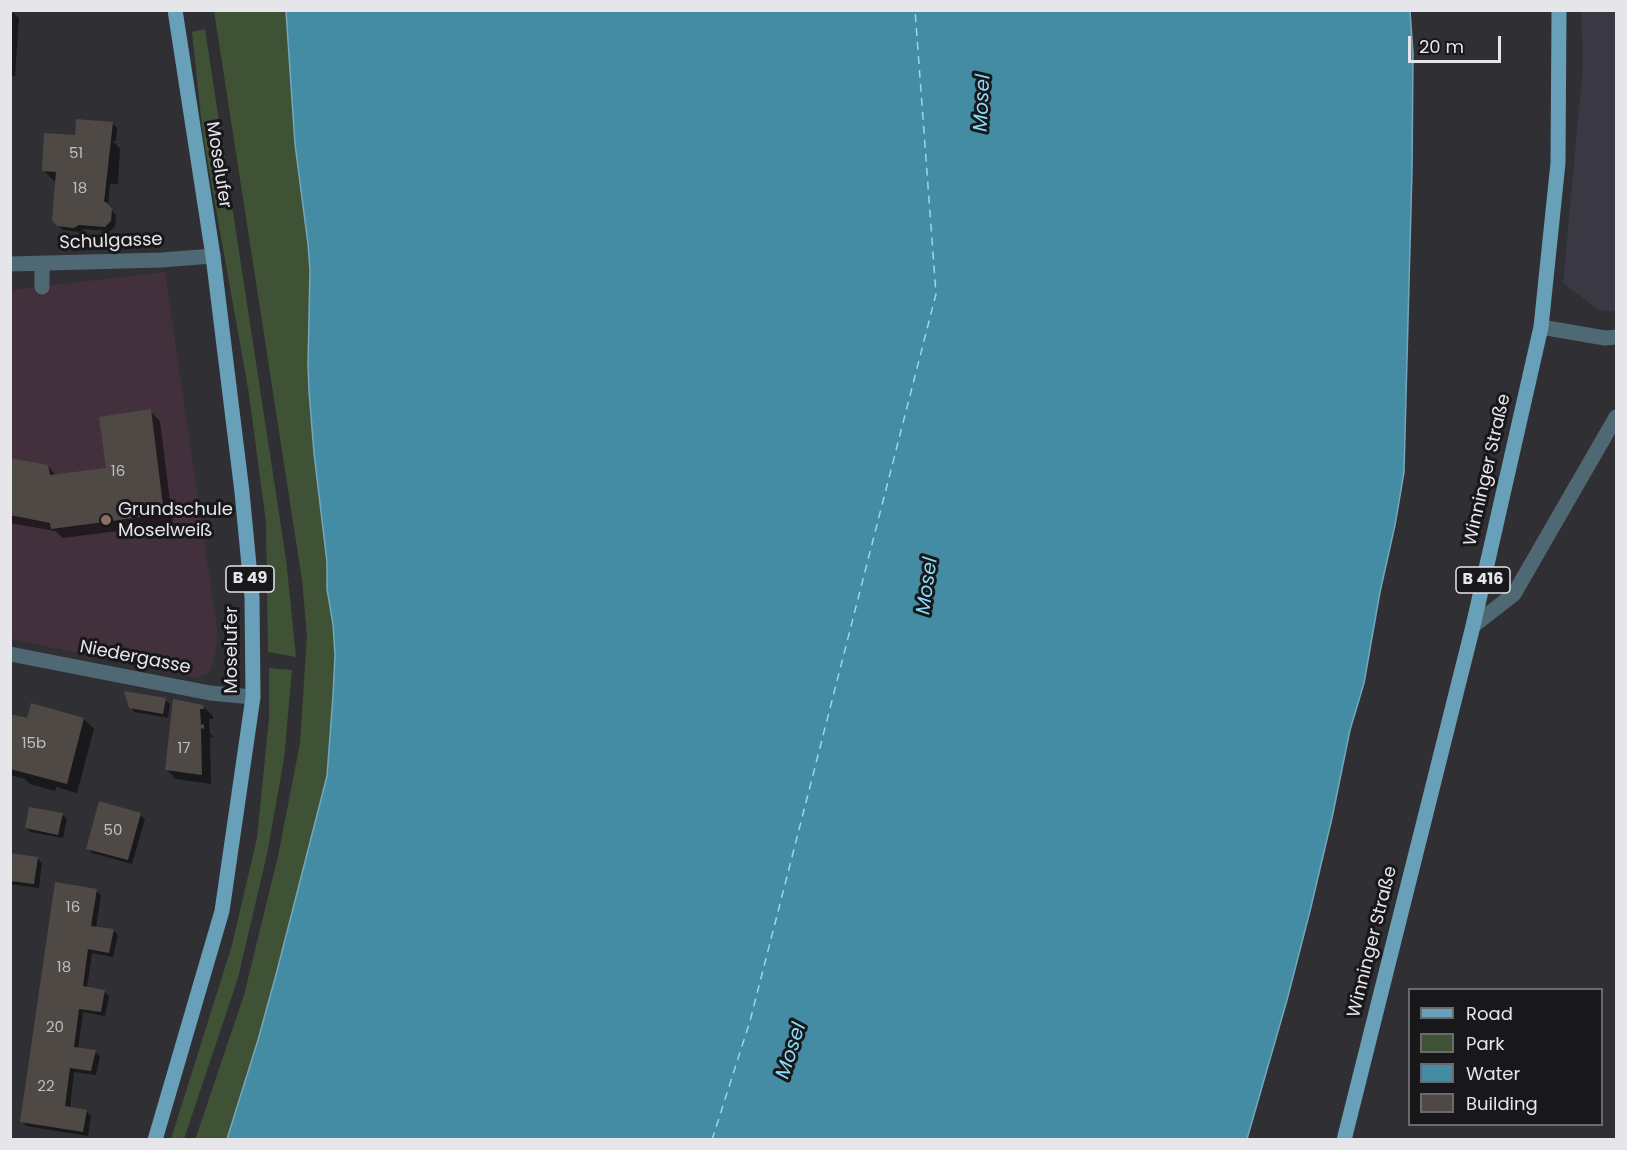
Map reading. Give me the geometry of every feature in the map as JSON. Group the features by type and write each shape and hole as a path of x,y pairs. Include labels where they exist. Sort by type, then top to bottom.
{"main road":[{"name":"Moselufer","path":"155,1140 222,911 253,697 250,585 240,480 213,256 175,10"},
{"name":"Winninger Straße","path":"1344,1140 1473,627 1541,327 1558,164 1559,10"}],"street":[{"name":"Schulgasse","path":"10,264 162,260 213,256"},
{"path":"42,263 42,287"},
{"path":"1541,327 1617,338"},
{"path":"1473,627 1514,594 1617,417"},
{"name":"Niedergasse","path":"10,654 210,693 253,697"}],"shaded area":[{"path":"1581,11 1616,11 1616,312 1599,310 1563,283 1583,66"},
{"name":"Grundschule Moselweiß","path":"165,272 218,636 212,667 208,673 196,678 11,639 11,290"}],"green space":[{"path":"214,11 286,11 295,144 310,270 309,391 335,655 327,776 258,1040 227,1139 195,1140 244,995 278,856 300,743 307,635 302,580"},
{"path":"205,29 286,559 296,657 268,652 266,523 249,394 203,136 192,32"},
{"path":"269,668 292,670 284,759 267,854 238,978 184,1139 171,1139 232,945 257,838 269,718"}],"water":[{"name":"Mosel","path":"286,11 1410,11 1413,53 1412,170 1404,472 1364,683 1350,730 1310,911 1247,1139 227,1139 258,1040 327,776 333,696 335,655 333,624 327,589 327,562 309,391 310,270 295,144"}],"building":[{"path":"76,119 113,122 104,202 112,209 111,221 105,227 57,226 52,220 56,172 42,171 44,133 75,135"},
{"path":"151,409 164,514 51,529 50,523 10,515 10,458 48,465 50,475 106,468 99,417"},
{"path":"124,691 166,698 163,714 129,708"},
{"path":"173,699 203,705 204,709 200,709 201,725 204,724 204,729 201,728 202,775 165,770"},
{"path":"31,703 84,718 67,784 10,769 10,714 27,718"},
{"path":"99,801 141,813 128,860 86,849"},
{"path":"29,807 63,813 58,835 25,828"},
{"path":"10,853 38,857 34,884 10,881"},
{"path":"55,882 97,889 91,926 114,929 109,953 88,949 83,986 105,990 101,1012 79,1009 74,1047 96,1050 91,1071 70,1068 65,1106 87,1110 83,1132 20,1122"}],"ferry route":[{"path":"712,1140 750,1021 936,294 915,10"}],"place":[{"name":"Grundschule Moselweiß","path":"106,520"}]}
